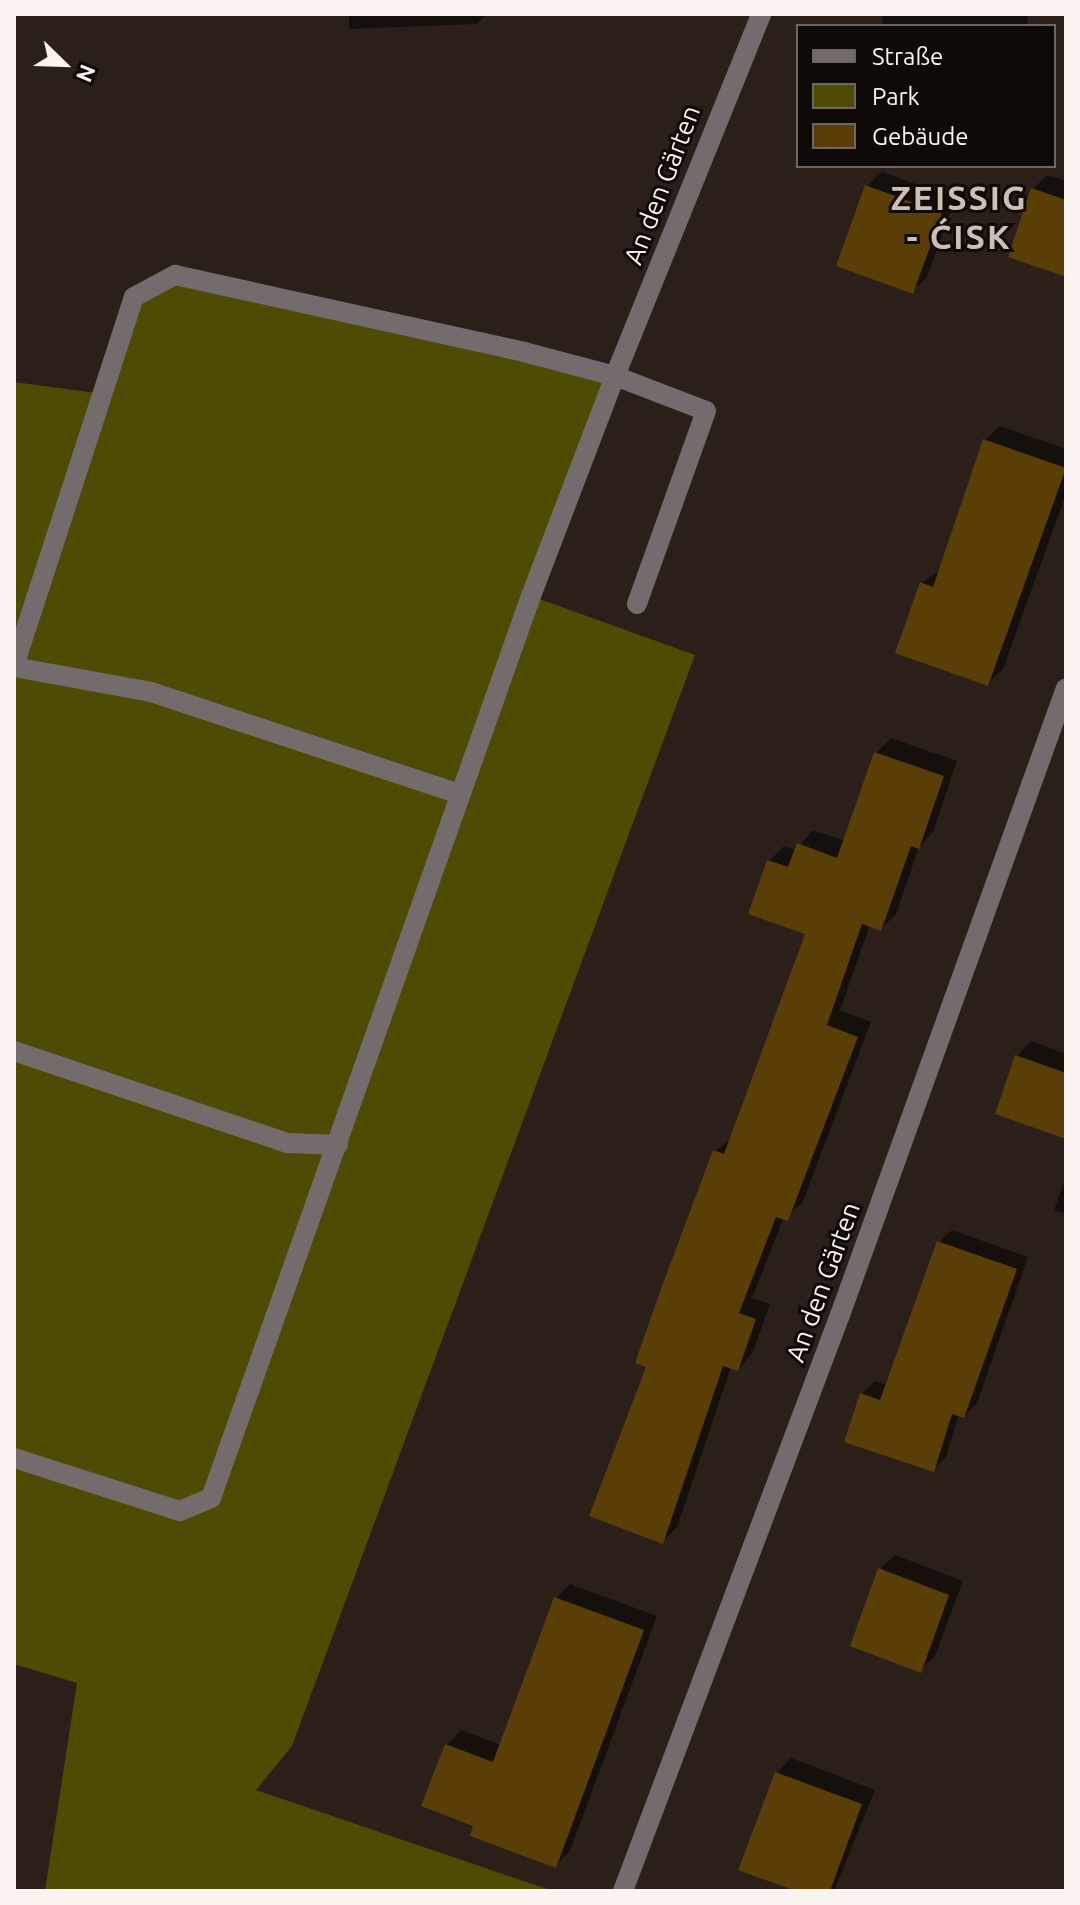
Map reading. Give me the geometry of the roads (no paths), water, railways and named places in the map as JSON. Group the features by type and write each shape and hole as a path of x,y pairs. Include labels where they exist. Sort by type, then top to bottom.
{"street":[{"name":"An den Gärten","path":"14,1458 180,1511 211,1498 460,794 615,376 761,14"},
{"path":"460,794 151,692 14,667 134,297 175,275 615,376 706,411 637,604"},
{"name":"An den Gärten","path":"623,1891 840,1315 1066,688"},
{"path":"14,1051 288,1143 338,1145"}],"district":[{"name":"ZEISSIG - ĆISK","path":"959,216"}]}
